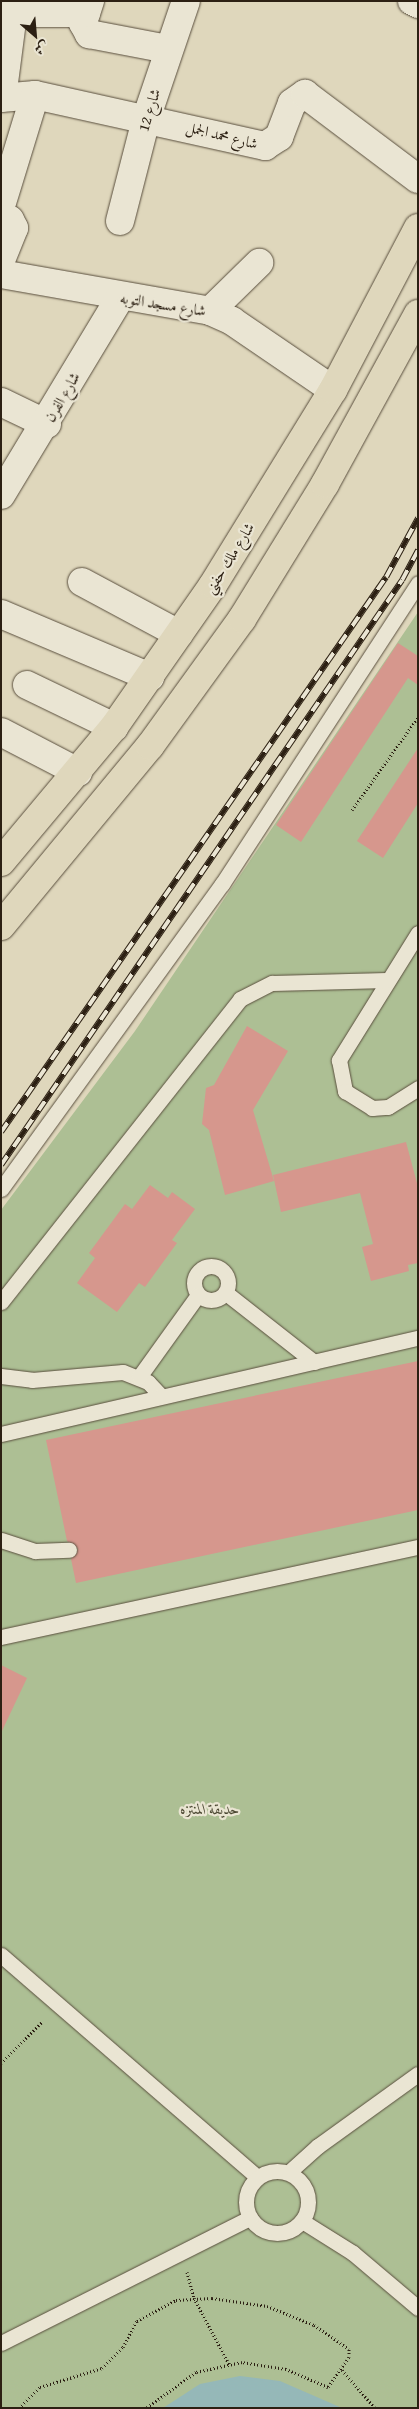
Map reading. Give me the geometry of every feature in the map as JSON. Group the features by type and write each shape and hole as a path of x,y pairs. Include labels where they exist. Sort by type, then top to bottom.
{"highway":[{"name":"شارع ملك حفني","path":"1,862 78,772 114,726 179,634 333,390 418,228"},
{"path":"1,926 150,746 242,619 325,484 418,314"}],"street":[{"name":"شارع 12","path":"120,221 147,116 168,49 186,1"},
{"path":"412,1 418,4"},
{"path":"2,98 23,10 88,7 83,28 89,34 168,49"},
{"name":"شارع محمد الجمل","path":"2,98 35,95 147,116 265,146 279,136 292,103 305,94 418,179"},
{"path":"1,206 35,95"},
{"path":"1,219 10,220 14,228 1,260"},
{"path":"210,311 258,263"},
{"name":"شارع مسجد التوبه","path":"1,274 45,279 120,298 210,311 232,321 333,390"},
{"name":"شارع الفرن","path":"6,478 46,424 120,298"},
{"path":"1,402 46,424"},
{"path":"82,582 179,634"},
{"path":"1,614 150,677"},
{"path":"28,684 114,726"},
{"path":"1,732 78,772"}],"lane":[{"path":"1,1189 222,884 418,583"},
{"path":"418,933 345,1045 338,1060 339,1076 345,1091 372,1108 388,1107 418,1088"},
{"path":"1,1302 240,999 272,984 387,980"},
{"path":"139,1377 198,1295 197,1273 211,1266 224,1271 226,1293 314,1362"},
{"path":"198,1295 212,1301 226,1293"},
{"path":"1,1434 418,1338"},
{"path":"1,1376 32,1380 122,1372 139,1377 161,1396"},
{"path":"1,1540 35,1551 69,1550"},
{"path":"1,1637 418,1547"},
{"path":"1,1955 257,2177"},
{"path":"289,2172 318,2146 418,2074"},
{"path":"273,2170 289,2172 307,2193 302,2220 288,2231 271,2233 250,2218 247,2192 257,2177 273,2170"},
{"path":"1,2343 250,2218"},
{"path":"302,2220 353,2253 418,2308"}],"path":[{"path":"352,810 418,717"},
{"path":"1,2063 20,2047 56,2002"},
{"path":"182,2252 194,2298 229,2364"},
{"path":"19,2408 40,2388 102,2368 147,2312 194,2298 267,2306 314,2325 348,2349 342,2370 328,2387 286,2369 229,2364 176,2382 146,2408"},
{"path":"342,2370 374,2408"}],"green space":[{"name":"حديقة المنتزه","path":"418,612 418,2408 1,2408 1,1210 135,1031"}],"water":[{"path":"240,2376 280,2381 342,2408 163,2408 200,2384"}],"building":[{"path":"398,643 418,656 418,685 408,678 301,842 276,825"},
{"path":"418,748 418,803 383,858 357,841"},
{"path":"247,1026 288,1051 253,1110 274,1181 225,1195 209,1130 202,1124 206,1088 214,1085"},
{"path":"406,1142 418,1187 418,1263 408,1265 409,1271 371,1281 362,1247 373,1244 360,1193 281,1212 273,1175"},
{"path":"150,1185 168,1198 172,1192 195,1209 172,1240 177,1243 145,1287 139,1283 117,1312 77,1283 95,1258 89,1253 125,1204 132,1209"},
{"path":"418,1361 418,1510 76,1583 71,1559 78,1549 67,1541 46,1440"},
{"path":"1,1665 27,1678 1,1733"}],"railway":[{"path":"1,1132 386,577 418,518"},
{"path":"1,1165 402,580 418,550"}]}
